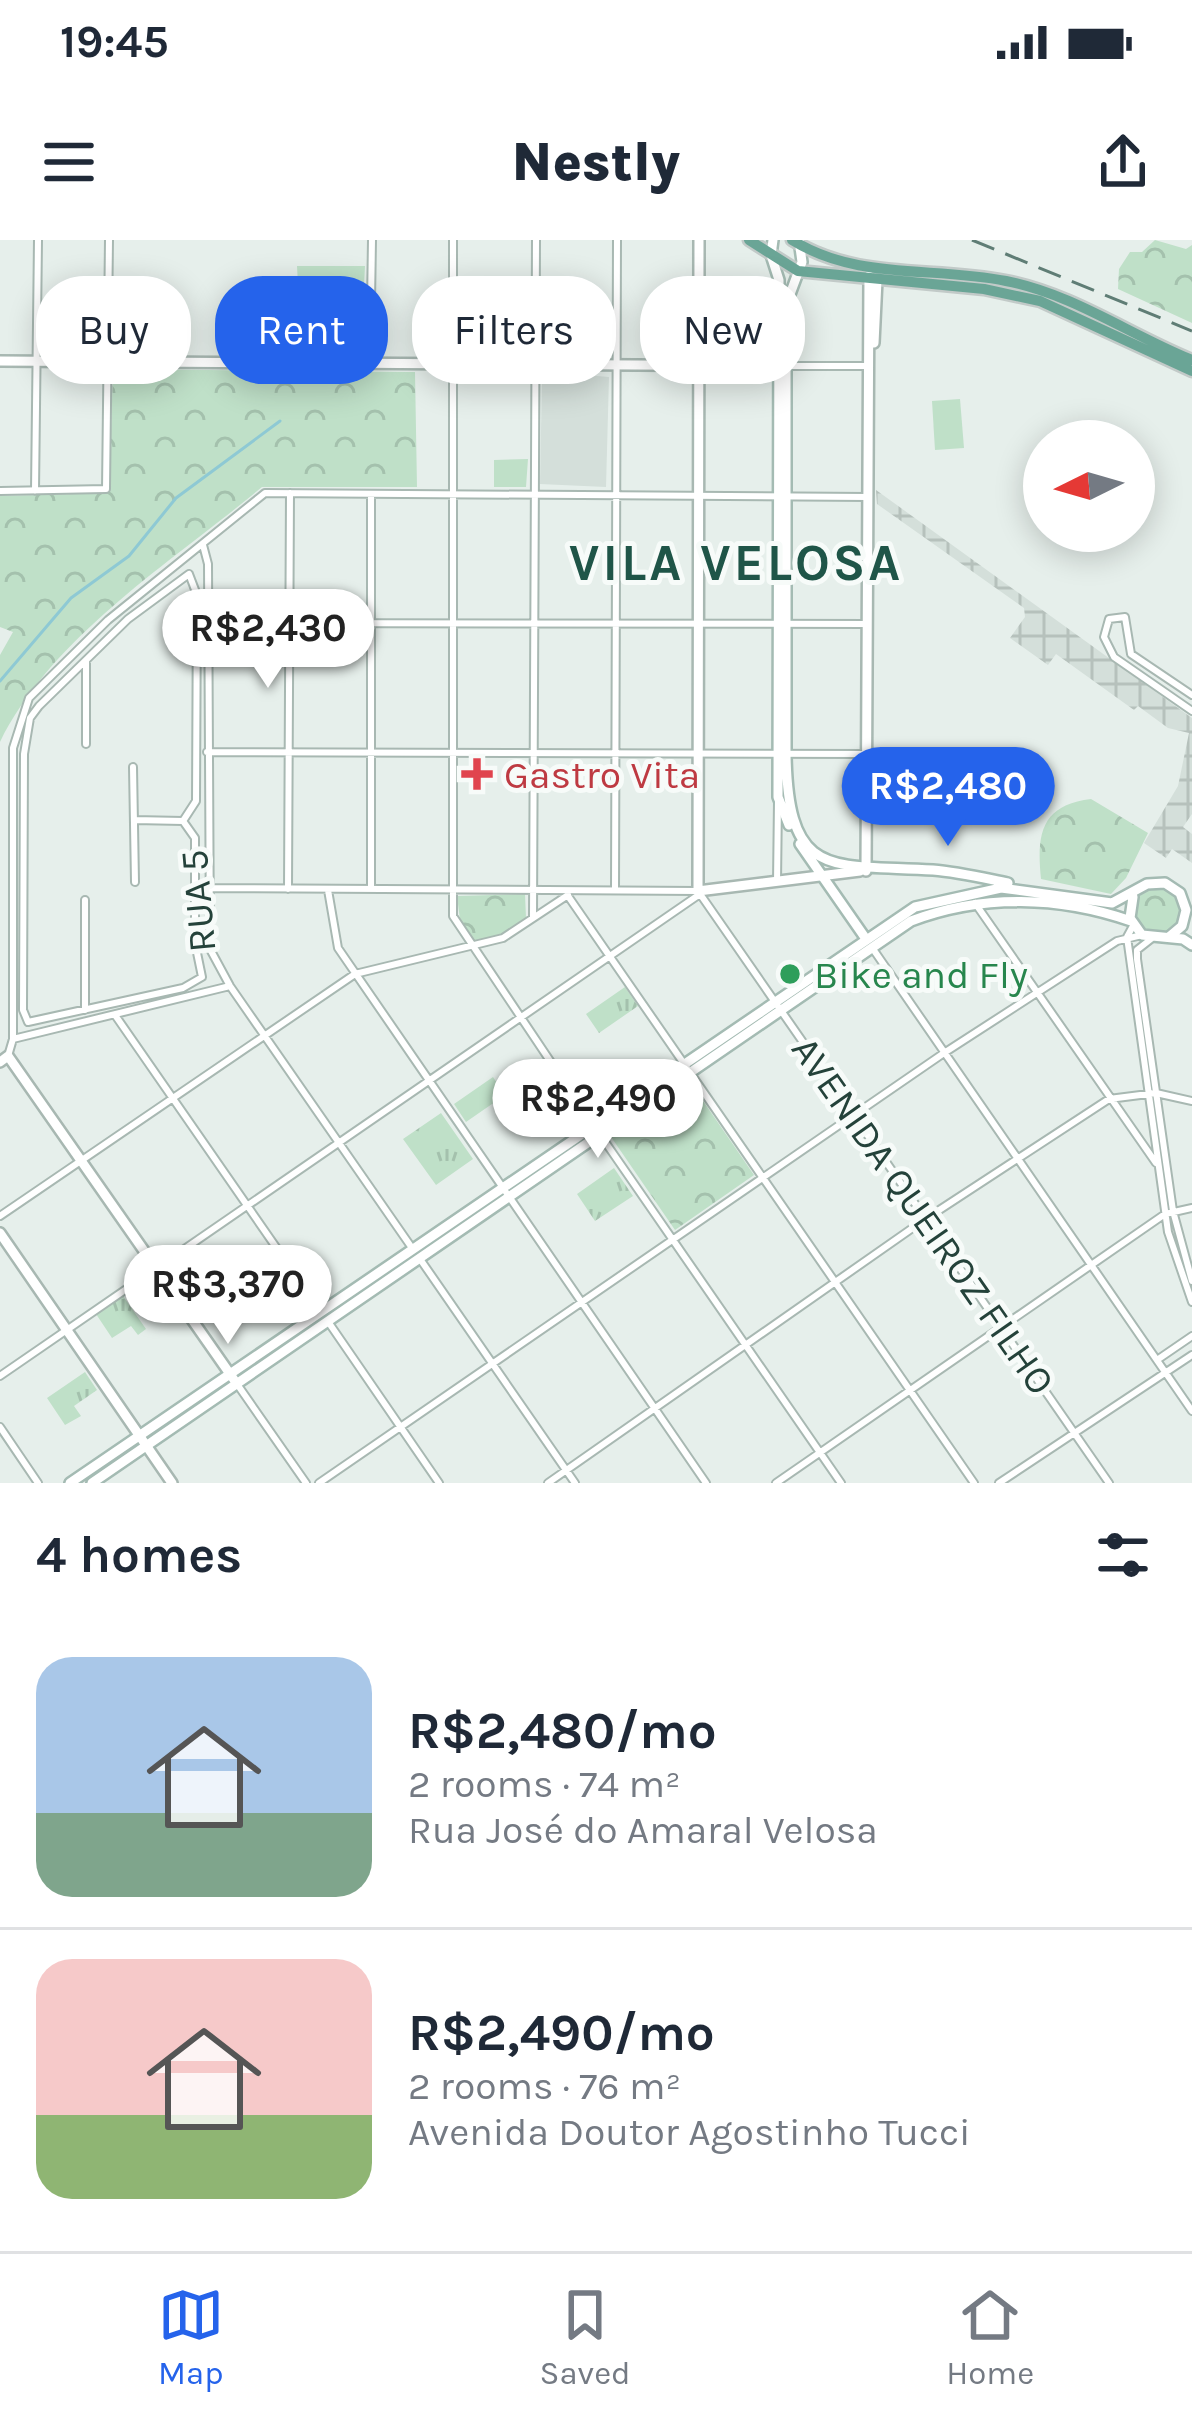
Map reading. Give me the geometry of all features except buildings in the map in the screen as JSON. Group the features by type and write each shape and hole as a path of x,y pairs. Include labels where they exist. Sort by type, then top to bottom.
{"main road":[{"path":"699,240 699,276"},
{"path":"749,240 798,271 1005,280 1048,292 1192,360"},
{"path":"772,240 778,276"},
{"path":"796,276 797,242"},
{"path":"797,242 838,265 872,276 984,289 1040,301 1192,371"},
{"path":"863,871 872,276"},
{"path":"0,361 35,362"},
{"path":"616,364 640,364"},
{"path":"699,384 699,892 863,871 933,870 1112,903 1148,884 1165,883 1180,893 1192,931"},
{"path":"783,384 778,797 823,877 867,941"},
{"path":"782,754 792,818 810,848 834,865 863,871"},
{"path":"70,1483 237,1384 324,1316 867,941 939,898 1030,889"},
{"path":"1134,894 1137,932"},
{"path":"867,941 911,921 975,902 1020,900 1192,945"},
{"path":"1169,938 1188,913"},
{"path":"4,1059 82,1160 237,1384"},
{"path":"0,1233 172,1483"},
{"path":"92,1483 229,1373 324,1316"}],"street":[{"path":"35,491 38,240"},
{"path":"108,276 109,240"},
{"path":"371,276 372,240"},
{"path":"453,240 453,276"},
{"path":"536,240 536,276"},
{"path":"616,364 617,240"},
{"path":"805,366 869,366"},
{"path":"0,491 106,488 106,384"},
{"path":"453,384 453,916 841,1483"},
{"path":"533,917 536,384"},
{"path":"615,890 616,384"},
{"path":"4,1059 13,1039 13,748 20,712 108,620 265,494 868,497"},
{"path":"288,889 290,494"},
{"path":"370,890 371,494"},
{"path":"203,543 210,949 263,1035 574,1483"},
{"name":"RUA 5","path":"182,575 194,578 196,801 184,820 195,838 195,943 202,977 183,988 35,1023 28,1022 23,1010 26,734 39,706 67,680 182,575"},
{"path":"1192,695 1131,654 1125,617 1109,619 1104,637 1114,657 1192,711"},
{"path":"207,623 867,625"},
{"path":"86,661 86,743"},
{"path":"67,680 74,677 86,685"},
{"path":"207,752 866,754"},
{"path":"133,767 135,882"},
{"path":"777,882 778,797"},
{"path":"134,820 206,819"},
{"path":"207,888 699,892"},
{"path":"669,889 686,902"},
{"path":"328,890 338,948 706,1483"},
{"path":"0,1376 699,892"},
{"name":"AVENIDA QUEIROZ FILHO","path":"699,892 1109,1483"},
{"path":"0,1216 355,974 503,938 568,893"},
{"path":"568,893 974,1483"},
{"path":"85,900 85,1010"},
{"path":"975,902 1158,1166"},
{"path":"319,1483 944,1053 1137,932"},
{"path":"1137,932 1169,1212 1192,1281"},
{"path":"1137,932 1158,1166 1192,1303"},
{"path":"867,941 1192,1411"},
{"path":"13,1039 230,986"},
{"path":"116,1015 439,1483"},
{"path":"548,1483 924,1220 1109,1099 1152,1093 1192,1101"},
{"path":"776,1483 1169,1212 1192,1208"},
{"path":"1157,1360 1192,1336"},
{"path":"999,1483 1192,1354"},
{"path":"237,1384 306,1483"},
{"path":"0,1426 38,1483"}],"shaded area":[{"path":"542,384 609,384 606,487 540,484"},
{"path":"876,490 1192,718 1192,814 1183,827 1192,834 1192,863 1172,849 1166,858 1144,843 1178,786 1189,733 1168,728 1138,706 1134,710 1056,654 1048,665 1010,638 1025,617 1024,608 877,504"}],"green space":[{"path":"1155,240 1186,249 1192,245 1192,323 1118,289 1119,269 1130,252 1142,252"},
{"path":"297,266 365,266 364,276 298,276"},
{"path":"191,370 215,370 215,384 388,384 388,372 412,372 417,487 262,487 82,635 22,704 0,742 0,655 13,632 0,627 0,496 109,493 113,384 191,384"},
{"path":"960,399 964,448 935,450 932,401"},
{"path":"528,459 526,487 494,487 494,460"},
{"path":"1091,799 1148,833 1126,878 1111,894 1041,879 1040,847 1046,823 1062,807"},
{"path":"1157,888 1173,895 1180,911 1173,927 1157,934 1141,927 1134,911 1141,895"},
{"path":"525,894 526,918 501,935 473,941 460,920 457,896"},
{"path":"625,987 638,1006 599,1033 586,1014"},
{"path":"493,1077 505,1095 466,1122 454,1104"},
{"path":"688,1079 754,1175 675,1230 609,1134"},
{"path":"441,1113 473,1159 436,1185 403,1139"},
{"path":"614,1168 633,1196 595,1221 577,1194"},
{"path":"150,1278 158,1281 176,1308 157,1322 134,1289"},
{"path":"123,1296 146,1329 138,1335 131,1326 112,1338 96,1314"},
{"path":"85,1372 97,1390 74,1406 81,1416 65,1425 47,1398"}],"waterway":[{"path":"0,681 71,598 129,556 176,498 280,421"}],"railway":[{"path":"972,240 1192,331"}],"place":[{"name":"Gastro Vita","path":"477,774"},
{"name":"Bike and Fly","path":"790,974"}],"district":[{"name":"VILA VELOSA","path":"736,562"}]}
